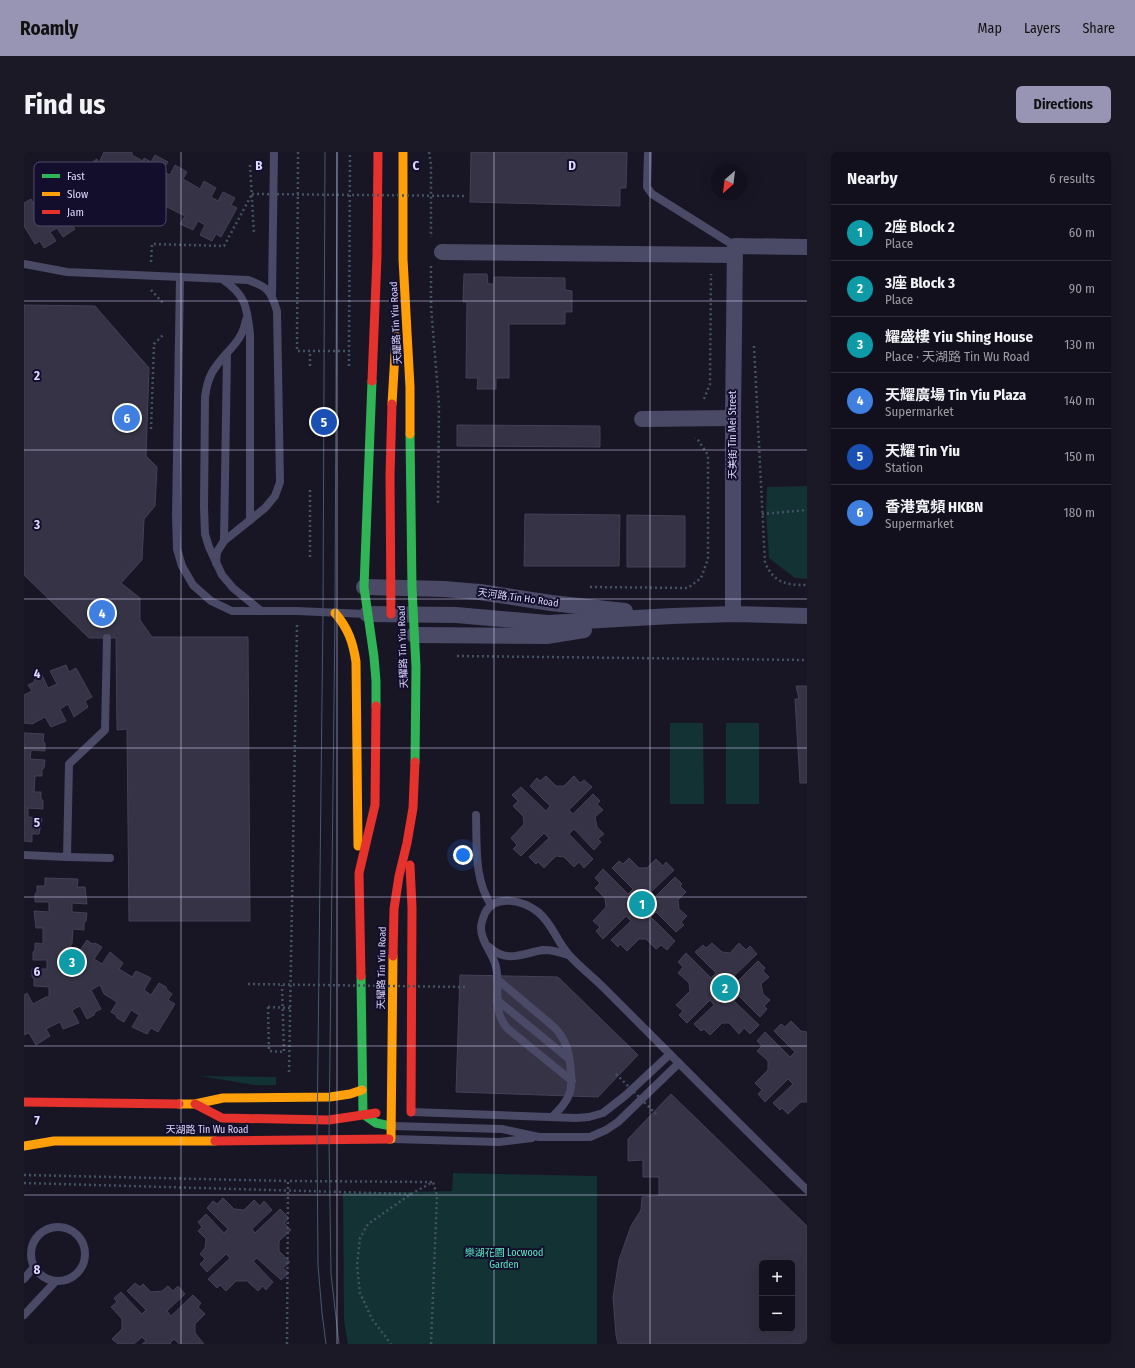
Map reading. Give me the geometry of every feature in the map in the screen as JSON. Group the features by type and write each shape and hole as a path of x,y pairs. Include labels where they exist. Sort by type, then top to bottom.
{"main road":[{"name":"天耀路 Tin Yiu Road","path":"363,1114 360,874 375,805 376,681 364,587 377,257 378,152"},
{"name":"天耀路 Tin Yiu Road","path":"391,1139 391,1126 401,1112 394,909 399,876 408,843 413,808 415,760 416,667 412,588 410,387 403,259 404,152"},
{"path":"391,614 392,387 403,259"},
{"path":"335,613 345,625 354,643 356,662 356,809 360,874"},
{"path":"195,1104 222,1118 318,1120 338,1119 363,1114 401,1112 412,908 408,843"},
{"path":"24,1102 195,1104 223,1098 330,1097 350,1094 362,1090"},
{"path":"363,1114 368,1120 391,1126"},
{"name":"天湖路 Tin Wu Road","path":"24,1146 54,1141 288,1141 391,1139"}],"street":[{"path":"435,251 735,250 807,247"},
{"name":"天美街 Tin Mei Street","path":"733,614 735,250"},
{"path":"642,419 733,418"},
{"name":"天河路 Tin Ho Road","path":"364,587 480,592 551,603 672,616"},
{"name":"天河路 Tin Ho Road","path":"367,614 456,616 548,623 733,614 807,616"},
{"name":"天河路 Tin Ho Road","path":"414,635 547,636 672,616"}],"lane":[{"path":"216,563 217,552 224,541 265,508 275,496 280,482 277,311 272,294 274,152"},
{"path":"648,152 647,187 649,191 735,250"},
{"path":"24,264 67,272 248,280 261,285 272,294"},
{"path":"180,277 176,515 177,549 182,566 193,585 211,601 232,611 260,610 367,614"},
{"path":"221,278 234,287 243,299 248,314 250,334 250,520"},
{"path":"248,314 244,330 211,372 207,385 205,397 205,534 209,548 222,575 232,588 260,610"},
{"path":"224,541 227,353"},
{"path":"67,857 69,764 105,730 107,638"},
{"path":"476,815 480,884 491,905"},
{"path":"24,855 110,858"},
{"path":"572,1080 507,1028 502,1022 498,1010 496,968 482,936 480,926 486,911 491,905 498,902 511,901 524,905 538,912 546,920 568,955 603,987 807,1190"},
{"path":"486,945 492,950 510,957 543,950 557,951 568,955"},
{"path":"497,979 554,1027 562,1035 567,1046 572,1080 570,1092 567,1100 561,1108 552,1116"},
{"path":"497,1000 568,1058"},
{"path":"401,1112 589,1117 603,1113 626,1095 670,1054"},
{"path":"391,1139 500,1142 539,1137 590,1137 606,1130 618,1122 679,1063"},
{"path":"391,1126 502,1129 539,1137"},
{"path":"61,1227 70,1230 77,1235 83,1243 85,1252 84,1261 80,1270 74,1276 66,1280 56,1281 47,1279 34,1267 31,1260 31,1251 33,1243 44,1230 61,1227"},
{"path":"24,1280 34,1267"},
{"path":"24,1315 56,1281"}],"path":[{"path":"298,152 297,351 349,351"},
{"path":"349,366 350,152"},
{"path":"429,152 431,165 435,251 431,306 439,405 438,505"},
{"path":"250,165 254,234"},
{"path":"252,194 466,196"},
{"path":"224,246 252,194"},
{"path":"754,343 764,563 770,573 779,582 792,585 807,585"},
{"path":"310,351 310,366"},
{"path":"584,587 688,588 701,578 708,559 708,455 698,440 693,438"},
{"path":"310,490 310,558"},
{"path":"762,514 807,510"},
{"path":"289,1072 297,611"},
{"path":"458,656 807,660"},
{"path":"248,984 465,987"},
{"path":"282,985 284,1052 269,1051 268,1007 290,1008"},
{"path":"616,1074 656,1114"},
{"path":"24,1175 329,1182 434,1182"},
{"path":"287,1344 288,1181"},
{"path":"391,1344 372,1319 360,1293 356,1265 360,1238 368,1224 411,1194 434,1182"},
{"path":"431,1344 437,1196 434,1182"},
{"path":"24,1183 411,1194"}],"green space":[{"path":"807,486 807,579 795,578 769,558 766,514 767,487"},
{"path":"670,723 703,723 704,804 670,804"},
{"path":"726,723 759,723 759,804 726,804"},
{"path":"200,1076 276,1077 276,1085 254,1085"},
{"name":"樂湖花園 Locwood Garden","path":"453,1173 597,1176 597,1344 348,1344 344,1320 343,1193 452,1191"}],"building":[{"path":"104,152 132,152 132,155 143,161 144,158 151,162 99,162"},
{"path":"471,152 627,152 626,188 620,188 620,206 470,202"},
{"path":"155,155 168,162 166,165 166,162 151,162"},
{"path":"175,165 187,172 183,179 200,189 204,181 216,188 211,197 218,201 223,192 235,198 231,205 237,208 221,237 216,234 212,241 200,235 205,225 198,221 193,230 180,224 185,216 167,207 166,209 166,173 170,175"},
{"path":"31,199 34,204 34,226 72,226 75,229 63,237 57,228 50,232 56,241 44,248 40,241 35,244 24,226 24,203"},
{"path":"464,274 487,274 488,284 494,284 494,277 565,278 565,290 572,291 572,312 565,312 565,324 509,324 509,378 496,378 496,389 477,389 478,378 466,378 467,302 463,302"},
{"path":"24,305 95,306 149,368 146,456 157,467 155,506 144,519 142,560 121,583 140,598 140,620 152,637 248,637 250,921 129,921 127,729 117,730 116,638 89,638 24,575"},
{"path":"457,425 600,426 600,447 457,446"},
{"path":"525,514 620,515 619,566 524,566"},
{"path":"627,515 685,516 685,567 627,567"},
{"path":"66,665 69,672 76,668 92,697 85,701 88,707 74,717 68,704 60,709 66,721 51,727 45,717 32,724 24,723 24,695 32,691 28,685 42,675 48,688 57,684 50,671"},
{"path":"796,686 807,686 807,783 800,783 795,699 799,699"},
{"path":"24,733 44,734 43,741 45,743 45,751 31,750 30,759 45,760 42,776 35,776 34,792 41,792 43,809 28,808 28,817 42,818 39,834 32,834 32,842 24,841"},
{"path":"546,776 556,786 564,786 574,776 580,783 584,780 592,787 569,810 573,814 593,794 600,801 597,804 603,810 595,817 597,827 604,834 598,839 601,842 594,850 574,829 569,834 593,859 584,868 579,862 574,867 564,857 556,856 544,868 538,862 536,864 529,857 549,838 544,833 521,856 513,849 517,845 511,838 524,824 523,816 513,806 518,801 512,795 521,787 546,811 550,806 530,786 537,778 540,781"},
{"path":"629,858 639,868 647,868 656,859 663,866 666,862 674,870 651,892 655,897 675,877 682,884 680,886 686,892 678,900 679,909 687,916 681,922 684,925 676,932 656,912 651,917 675,941 667,950 661,945 656,949 646,939 639,939 627,951 620,944 618,947 611,940 631,921 626,916 603,939 596,931 600,927 593,921 606,907 605,898 595,888 600,883 595,878 603,869 628,894 633,889 612,868 619,861 623,864"},
{"path":"45,878 78,879 77,887 85,887 87,904 72,903 72,912 87,913 86,921 84,923 84,930 73,929 72,944 70,946 79,952 87,940 92,944 95,943 102,947 94,959 102,964 110,952 123,963 119,969 132,977 136,971 151,978 144,990 151,995 159,983 166,987 172,994 168,1000 175,1004 158,1032 151,1028 147,1034 132,1027 139,1015 131,1010 124,1022 117,1018 116,1015 111,1012 117,1002 104,994 100,985 91,990 101,1009 95,1012 94,1015 87,1019 80,1006 72,1010 79,1023 63,1029 60,1022 46,1029 50,1036 36,1045 29,1033 24,1035 24,995 27,993 33,1004 46,997 49,997 49,987 34,986 34,979 32,977 32,969 47,969 47,960 33,960 35,943 43,944 43,928 36,928 34,911 49,912 49,902 35,902 37,886 45,886"},
{"path":"712,943 722,952 730,953 739,943 746,950 750,946 757,954 734,976 738,981 758,961 765,968 763,971 769,977 761,984 763,994 770,1000 764,1006 767,1009 760,1017 739,996 734,1001 759,1025 750,1034 744,1028 739,1034 729,1023 722,1023 710,1035 704,1029 701,1031 694,1024 714,1005 710,1000 687,1023 679,1015 683,1011 676,1005 690,991 689,983 678,973 683,967 678,962 686,953 711,978 716,973 695,952 703,945 706,948"},
{"path":"460,975 558,977 638,1055 598,1097 456,1092"},
{"path":"791,1021 801,1031 807,1032 807,1102 801,1102 788,1114 782,1108 780,1110 773,1103 793,1084 788,1079 765,1102 758,1094 762,1090 755,1083 768,1070 768,1061 757,1051 762,1046 757,1041 765,1032 790,1057 795,1052 774,1031 781,1024 785,1027"},
{"path":"671,1094 807,1226 807,1344 618,1344 613,1297 619,1260 631,1226 641,1210 642,1197 659,1196 659,1177 643,1177 643,1160 628,1161 628,1139"},
{"path":"223,1198 234,1209 244,1210 254,1200 260,1206 264,1201 272,1210 252,1229 255,1233 280,1209 289,1218 284,1223 291,1230 279,1241 279,1251 290,1262 283,1268 289,1273 281,1280 257,1258 253,1261 273,1282 266,1290 263,1286 258,1291 247,1281 236,1281 226,1291 220,1285 217,1288 208,1279 230,1258 226,1254 207,1272 200,1264 205,1259 200,1254 205,1248 206,1239 198,1231 202,1227 198,1222 206,1214 224,1233 228,1229 207,1208 213,1201 217,1204"},
{"path":"135,1283 140,1287 143,1284 151,1292 162,1291 168,1286 173,1291 178,1286 185,1294 167,1311 171,1316 193,1295 201,1303 198,1307 205,1314 195,1324 195,1333 204,1344 179,1344 174,1339 170,1343 171,1344 142,1344 146,1341 142,1337 134,1344 118,1344 112,1339 122,1329 122,1319 111,1307 117,1302 114,1298 121,1292 142,1314 146,1310 127,1291"}],"tram line":[{"path":"325,152 323,612 317,1141 318,1265 326,1344"},
{"path":"337,152 335,613 329,1140 331,1274 339,1344"}],"traffic: fast":[{"path":"372,381 364,587 374,657 376,706"},
{"path":"410,434 412,588 416,667 415,762"},
{"path":"361,976 363,1114 376,1123 391,1126"}],"traffic: slow":[{"path":"403,152 403,259 410,387 410,434"},
{"path":"392,404 396,336"},
{"path":"335,613 349,636 356,662 358,846"},
{"path":"389,1139 391,1139 393,956"},
{"path":"179,1104 195,1104 223,1098 330,1097 350,1094 362,1090"},
{"path":"24,1146 54,1141 215,1141"}],"traffic: jam":[{"path":"372,381 377,257 378,152"},
{"path":"391,614 390,475 392,404"},
{"path":"361,976 359,873 375,805 376,706"},
{"path":"393,956 394,909 413,808 415,762"},
{"path":"410,865 412,908 411,1112"},
{"path":"24,1102 179,1104"},
{"path":"195,1104 222,1118 329,1120 376,1113"},
{"path":"215,1141 389,1139"}],"place":[{"name":"香港寬頻 HKBN","path":"127,418"},
{"name":"天耀 Tin Yiu","path":"324,422"},
{"name":"天耀廣場 Tin Yiu Plaza","path":"102,613"},
{"name":"2座 Block 2","path":"642,904"},
{"name":"耀盛樓 Yiu Shing House","path":"72,962"},
{"name":"3座 Block 3","path":"725,988"}]}
